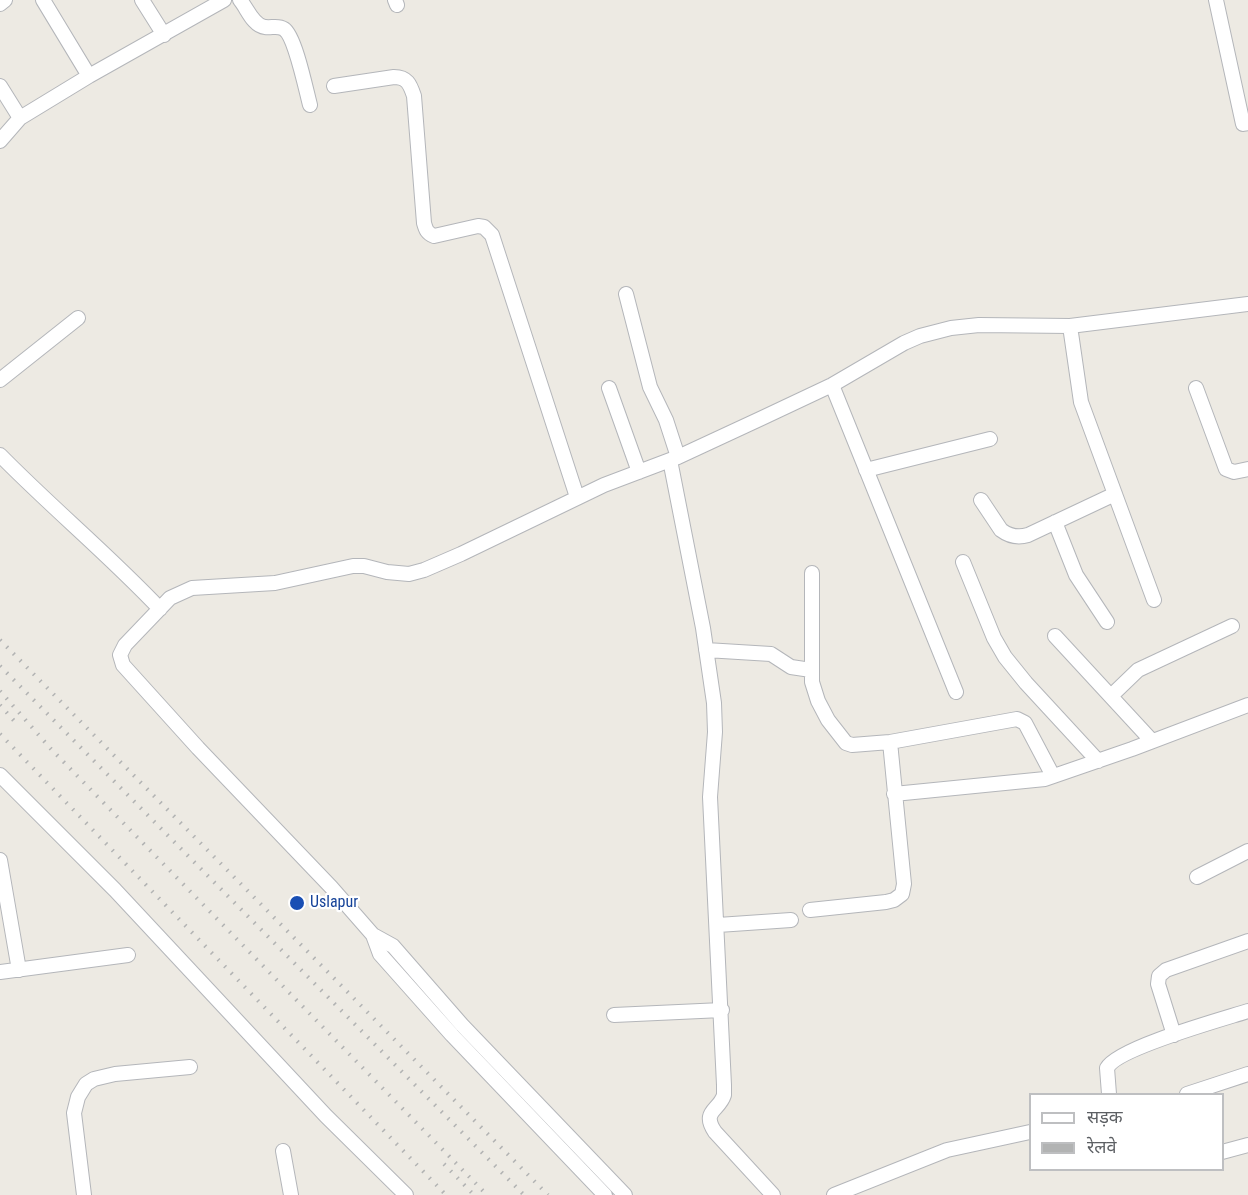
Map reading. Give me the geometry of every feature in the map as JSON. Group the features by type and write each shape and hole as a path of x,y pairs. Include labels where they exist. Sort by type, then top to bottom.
{"street":[{"path":"0,4 6,0"},
{"path":"43,0 89,76"},
{"path":"142,0 164,35"},
{"path":"0,141 20,118 89,76 224,0"},
{"path":"240,0 257,24 278,27 287,31 310,105"},
{"path":"1216,0 1243,124 1248,123"},
{"path":"334,86 394,77 402,77 409,83 414,96 426,230 428,234 434,236 478,226 484,227 492,235 577,497"},
{"path":"0,86 20,118"},
{"path":"626,294 650,387 666,420 714,703 715,732 710,798 718,925 724,1095 710,1114 710,1121 715,1132 773,1195"},
{"path":"625,1195 462,1025 393,946 373,935 331,887 198,748 123,665 120,655 125,645 165,604 192,588 276,583 353,566 409,574 424,570 577,497 674,458 832,384 904,343 951,328 979,325 1071,326 1248,304"},
{"path":"0,380 78,318"},
{"path":"1071,326 1081,402 1154,600"},
{"path":"832,384 956,692"},
{"path":"609,388 639,472"},
{"path":"1196,388 1226,469 1234,472 1248,469"},
{"path":"866,470 990,439"},
{"path":"0,455 34,490 128,576 165,604"},
{"path":"981,500 1001,530 1011,536 1022,536 1115,494"},
{"path":"1055,522 1076,575 1107,622"},
{"path":"963,562 994,638 1005,657 1098,761"},
{"path":"812,573 812,682 818,701 843,741 852,745 890,742 1020,719 1025,723 1053,776"},
{"path":"1111,696 1138,670 1232,626"},
{"path":"1055,636 1152,741"},
{"path":"706,650 771,654 791,667 811,670"},
{"path":"894,794 1035,780 1053,776 1248,705"},
{"path":"810,910 886,902 902,894 904,884 890,742"},
{"path":"0,776 116,890 326,1116 406,1195"},
{"path":"1197,877 1248,851"},
{"path":"0,860 19,970"},
{"path":"718,925 792,920"},
{"path":"373,935 380,954 452,1035 605,1195"},
{"path":"1174,1035 1158,984 1159,976 1166,970 1248,941"},
{"path":"0,972 128,955"},
{"path":"614,1015 722,1010"},
{"path":"1109,1093 1107,1068 1112,1061 1174,1035 1248,1011"},
{"path":"452,1035 462,1025"},
{"path":"84,1195 74,1113 78,1097 86,1084 94,1079 115,1074 190,1067"},
{"path":"1193,1093 1248,1074"},
{"path":"834,1195 947,1150 1029,1132"},
{"path":"1224,1151 1248,1145"},
{"path":"283,1151 291,1195"}],"railway":[{"path":"0,640 548,1195"},
{"path":"0,666 524,1195"},
{"path":"0,691 51,749 487,1195"},
{"path":"0,705 16,723"},
{"path":"0,734 446,1195"},
{"path":"444,1164 474,1195"}],"place":[{"name":"Uslapur","path":"297,903"}]}
